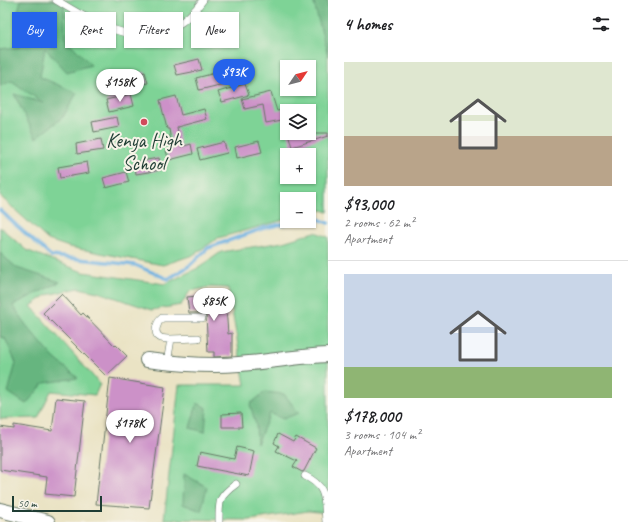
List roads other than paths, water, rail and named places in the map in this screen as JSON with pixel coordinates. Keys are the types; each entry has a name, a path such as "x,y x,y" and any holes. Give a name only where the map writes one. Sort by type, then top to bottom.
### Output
{"street":[{"path":"147,360 184,365 239,364 305,356 328,355"},
{"path":"0,510 48,522"}],"lane":[{"path":"56,0 107,28 135,36 156,35 173,28 185,19 203,0"},
{"path":"198,338 162,339 156,332 157,323 162,318 202,318"},
{"path":"167,363 171,339"},
{"path":"305,476 315,481 321,488 324,495 326,522"},
{"path":"219,522 219,503 222,496 236,484"}],"waterway":[{"path":"0,210 51,256 135,265 168,279 189,266 208,248 264,228 280,224"},
{"path":"316,218 328,223"}],"place":[{"name":"Kenya High School","path":"144,122"}]}
